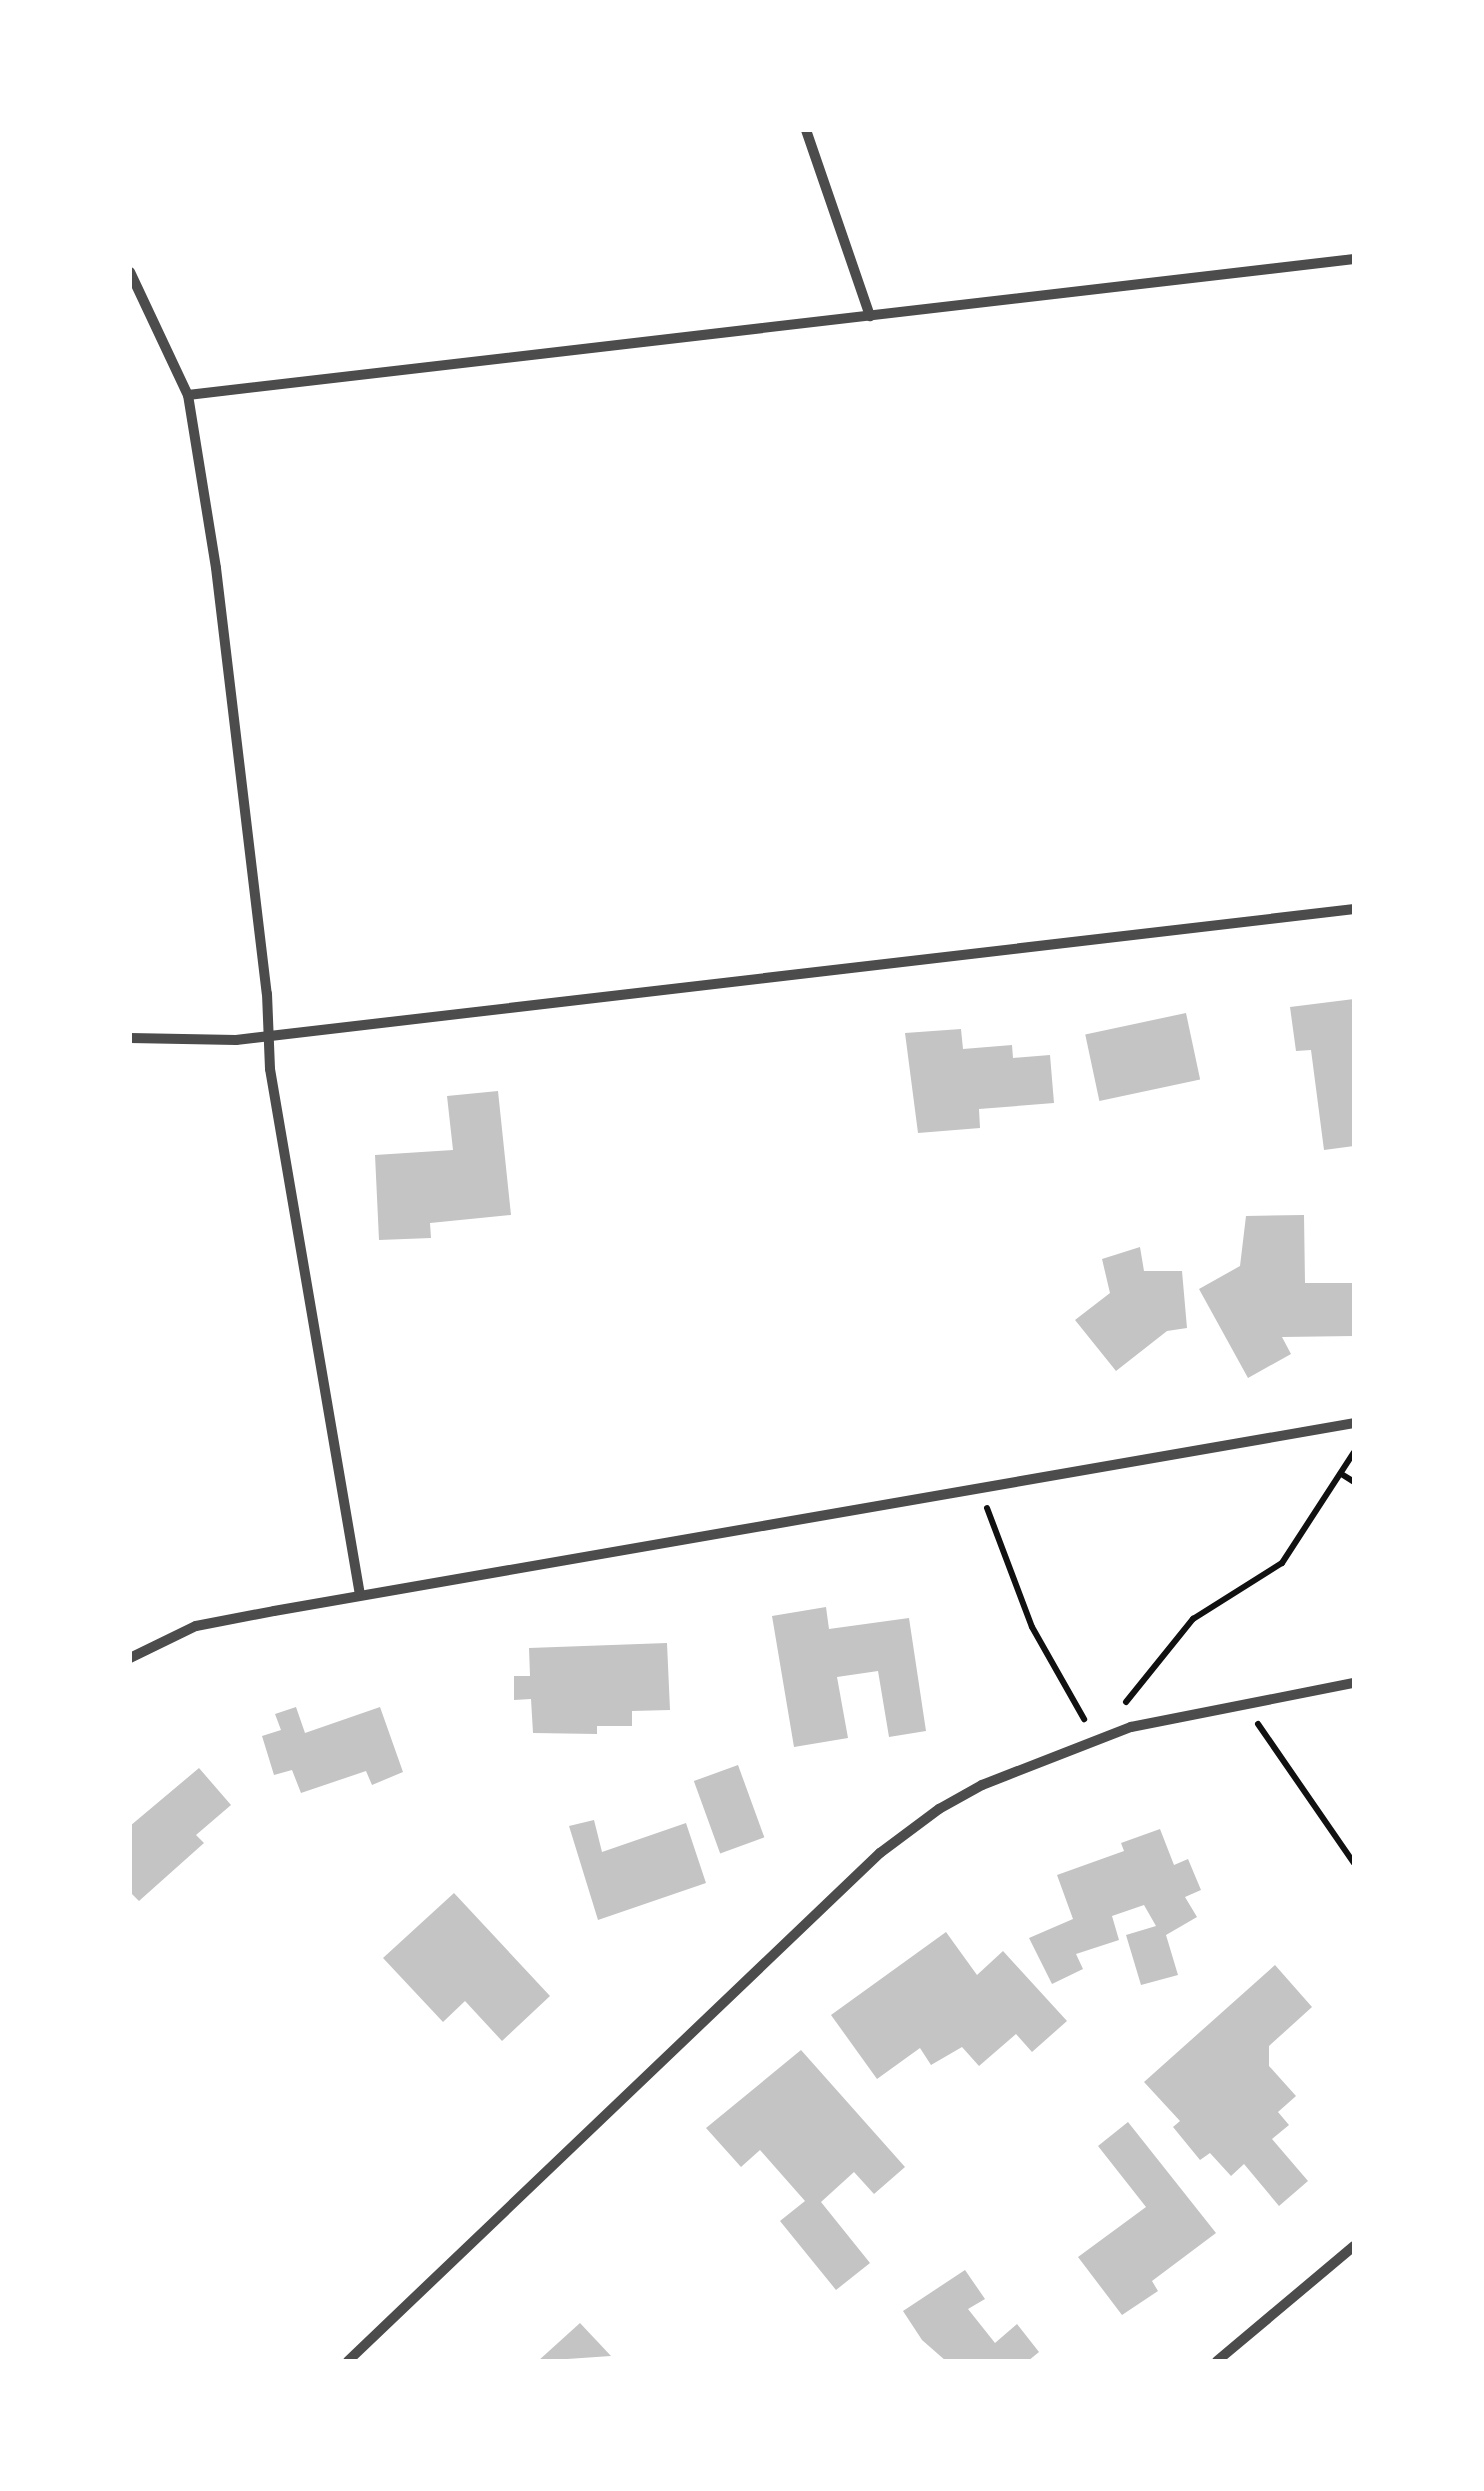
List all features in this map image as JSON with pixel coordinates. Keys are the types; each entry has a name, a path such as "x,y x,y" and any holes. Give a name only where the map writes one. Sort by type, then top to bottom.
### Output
{"street":[{"path":"806,130 870,316"},
{"path":"188,395 1354,259"},
{"path":"130,272 188,395 216,568 269,1034 360,1595"},
{"path":"130,1038 269,1034 1354,909"},
{"path":"130,1658 196,1626 1354,1423"},
{"path":"348,2361 880,1854 982,1786 1095,1740 1244,1703 1354,1683"},
{"path":"1217,2361 1354,2246"}],"path":[{"path":"979,1488 1032,1627 1095,1740 1194,1619 1282,1563 1354,1452"},
{"path":"1342,1475 1354,1482"},
{"path":"1244,1703 1354,1864"}],"building":[{"path":"1354,999 1354,1146 1324,1150 1311,1050 1296,1051 1290,1007"},
{"path":"1186,1013 1200,1080 1099,1101 1085,1034"},
{"path":"961,1029 963,1049 1012,1045 1013,1058 1050,1055 1054,1103 979,1109 980,1128 918,1133 905,1033"},
{"path":"498,1091 511,1215 430,1223 431,1238 379,1240 375,1155 453,1150 447,1096"},
{"path":"1304,1215 1305,1283 1354,1283 1354,1336 1282,1337 1291,1354 1248,1378 1199,1289 1240,1266 1246,1216"},
{"path":"1140,1247 1144,1271 1182,1271 1187,1328 1167,1331 1116,1371 1075,1320 1110,1293 1102,1259"},
{"path":"826,1607 829,1629 909,1618 926,1731 889,1737 878,1671 837,1677 848,1738 794,1747 772,1616"},
{"path":"667,1643 670,1710 632,1711 632,1726 597,1726 597,1734 533,1733 531,1699 514,1700 514,1676 530,1676 529,1648"},
{"path":"296,1707 305,1733 380,1707 403,1772 372,1785 366,1771 301,1793 292,1770 274,1775 262,1736 281,1730 275,1714"},
{"path":"738,1765 764,1837 720,1853 694,1781"},
{"path":"199,1768 231,1805 196,1835 204,1843 139,1901 130,1892 130,1826"},
{"path":"594,1820 602,1852 686,1823 706,1883 598,1920 569,1826"},
{"path":"1160,1829 1174,1865 1188,1859 1201,1890 1185,1897 1197,1917 1166,1935 1178,1975 1141,1985 1126,1935 1156,1926 1144,1905 1112,1916 1119,1940 1076,1954 1083,1969 1052,1984 1029,1938 1073,1919 1057,1875 1124,1851 1121,1843"},
{"path":"454,1893 550,1996 502,2041 465,2001 443,2022 383,1958"},
{"path":"946,1932 977,1975 1003,1951 1067,2021 1032,2052 1016,2034 979,2066 962,2047 931,2065 920,2048 877,2079 831,2015"},
{"path":"1275,1965 1312,2007 1269,2046 1269,2066 1296,2096 1278,2112 1289,2125 1272,2139 1308,2181 1279,2206 1244,2164 1231,2176 1210,2153 1200,2160 1173,2127 1180,2121 1144,2082"},
{"path":"801,2050 905,2167 874,2194 854,2172 821,2202 870,2263 836,2290 780,2221 805,2201 760,2150 741,2167 706,2128"},
{"path":"1128,2122 1216,2233 1152,2281 1158,2291 1122,2315 1078,2257 1146,2207 1098,2146"},
{"path":"965,2270 985,2299 968,2309 995,2343 1017,2324 1039,2352 1028,2361 946,2361 922,2340 903,2311"},
{"path":"580,2323 611,2356 538,2361"}]}
